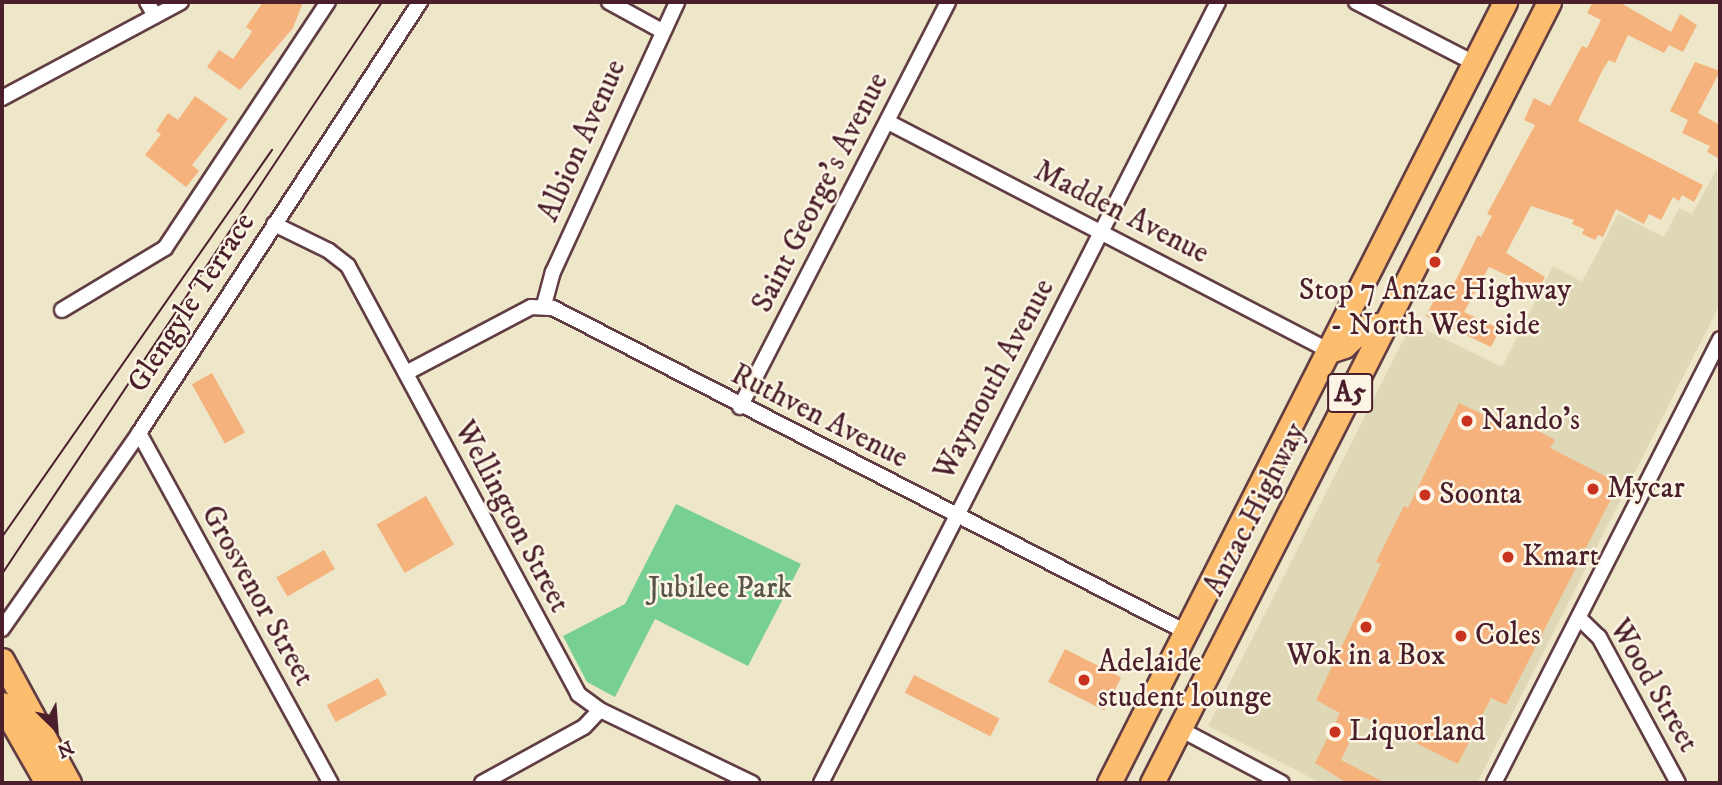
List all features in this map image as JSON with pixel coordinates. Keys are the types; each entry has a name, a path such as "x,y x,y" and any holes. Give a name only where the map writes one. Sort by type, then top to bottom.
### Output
{"highway":[{"name":"Anzac Highway","path":"1109,783 1505,2"},
{"name":"Anzac Highway","path":"1152,783 1549,2"},
{"path":"1421,171 1436,179 1464,165"},
{"path":"1329,351 1344,346 1365,327 1385,324"},
{"path":"2,660 69,783"},
{"path":"2,704 47,783"}],"street":[{"path":"147,2 155,16"},
{"path":"2,98 181,2"},
{"path":"62,310 147,263 165,248 328,2"},
{"name":"Glengyle Terrace","path":"2,629 139,433 420,2"},
{"path":"609,2 662,31"},
{"name":"Albion Avenue","path":"544,305 553,272 677,2"},
{"name":"Saint George's Avenue","path":"740,407 948,2"},
{"name":"Waymouth Avenue","path":"821,783 954,515 1102,233 1218,2"},
{"path":"1356,2 1474,63"},
{"name":"Madden Avenue","path":"888,122 1329,351"},
{"name":"Wellington Street","path":"274,224 329,251 348,266 563,673 578,694 600,710 752,783"},
{"path":"406,373 531,307 544,305"},
{"name":"Ruthven Avenue","path":"544,305 1184,631"},
{"path":"1494,783 1718,347"},
{"name":"Grosvenor Street","path":"139,433 331,783"},
{"name":"Wood Street","path":"1579,618 1599,637 1678,783"},
{"path":"482,783 584,727 600,710"},
{"path":"1180,729 1282,783"}],"shaded area":[{"path":"1717,169 1720,304 1477,783 1321,783 1208,726 1412,323 1502,367 1553,266 1582,282 1618,214 1664,237 1679,208 1692,214"}],"green space":[{"name":"Jubilee Park","path":"676,504 801,564 748,666 655,619 615,697 587,682 563,636 625,604"}],"building":[{"path":"263,2 303,2 293,28 240,90 207,67 219,50 233,59 250,35 252,31 246,27"},
{"path":"1593,2 1619,2 1671,32 1680,14 1697,25 1683,52 1669,45 1664,53 1628,35 1615,63 1609,60 1603,69 1578,121 1703,185 1694,202 1682,195 1679,201 1673,197 1661,220 1649,214 1644,224 1616,209 1603,237 1598,235 1595,240 1582,234 1584,229 1572,224 1574,220 1531,206 1506,253 1545,277 1538,290 1489,267 1464,312 1500,329 1491,347 1426,316 1435,298 1445,302 1478,235 1481,237 1492,216 1487,214 1535,125 1524,120 1534,98 1550,106 1582,46 1587,48 1601,20 1587,13"},
{"path":"1695,62 1720,71 1698,113 1720,125 1720,159 1707,152 1710,146 1682,133 1688,120 1670,111"},
{"path":"195,96 228,119 192,165 199,171 186,187 145,155 161,134 156,131 168,113 178,120"},
{"path":"212,373 245,432 225,444 192,384"},
{"path":"1459,403 1488,417 1502,412 1555,440 1550,448 1613,480 1608,490 1614,493 1506,705 1491,698 1458,764 1362,716 1341,760 1386,783 1347,783 1315,763 1340,713 1316,700 1381,564 1376,562 1404,506 1408,508"},
{"path":"426,496 454,544 405,573 377,524"},
{"path":"324,550 335,569 287,597 276,578"},
{"name":"Adelaide student lounge","path":"1065,649 1121,678 1104,711 1048,682"},
{"path":"914,675 1000,719 990,736 905,693"},
{"path":"378,678 387,695 336,722 327,705"}],"tram line":[{"path":"2,574 382,2"},
{"path":"2,537 272,150"}],"place":[{"name":"Stop 7 Anzac Highway - North West side","path":"1435,262"},
{"name":"Nando's","path":"1467,421"},
{"name":"Mycar","path":"1593,489"},
{"name":"Soonta","path":"1425,495"},
{"name":"Kmart","path":"1508,557"},
{"name":"Wok in a Box","path":"1366,627"},
{"name":"Coles","path":"1461,636"},
{"name":"Adelaide student lounge","path":"1084,680"},
{"name":"Liquorland","path":"1335,732"}]}
